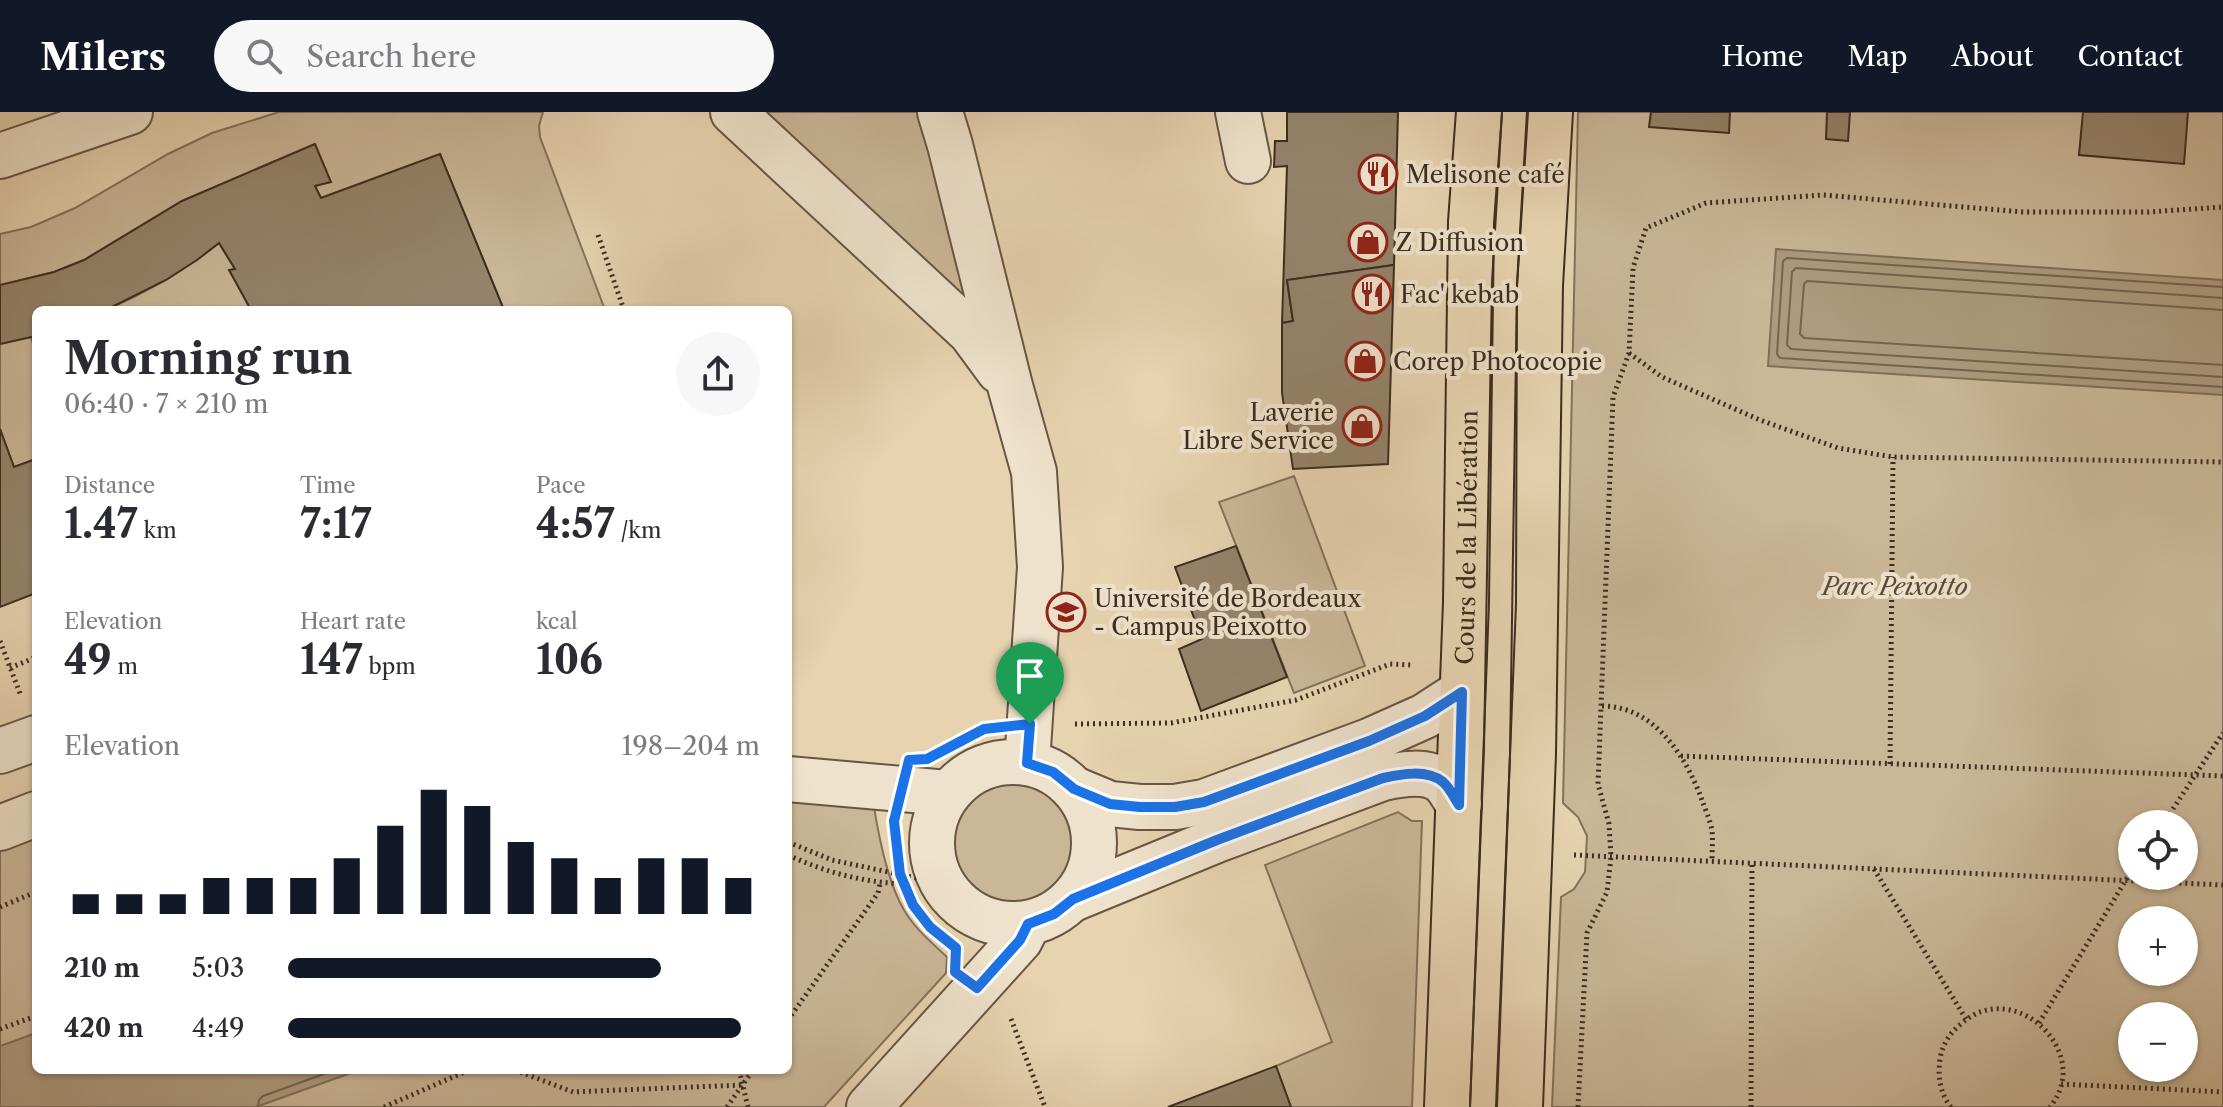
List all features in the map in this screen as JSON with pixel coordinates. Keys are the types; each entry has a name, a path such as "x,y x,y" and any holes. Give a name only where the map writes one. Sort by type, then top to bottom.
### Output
{"main road":[{"name":"Cours de la Libération","path":"1447,1107 1466,602 1471,222 1479,112"},
{"path":"1520,1107 1537,594 1540,285 1550,112"}],"street":[{"path":"0,156 130,112"},
{"path":"733,112 971,333 1010,386"},
{"path":"940,112 1034,472 1040,567 1029,743 1053,772 1074,789 1110,804 1175,807 1204,802 1369,741 1425,716 1462,692"},
{"path":"1238,112 1248,161"},
{"path":"0,751 32,739"},
{"path":"1029,743 1005,762 983,767 964,778 948,793 935,817 931,845 933,864 914,880 951,898 973,915 1000,924 1028,924 1054,914 1073,899 1217,840 1383,778 1403,773 1435,778 1443,783 1459,805"},
{"path":"792,779 948,793"},
{"path":"1073,899 1086,879 1094,856 1094,832 1087,809 1074,789"},
{"path":"0,828 32,816"},
{"path":"869,1107 1020,940 1028,924"}],"path":[{"path":"1578,1107 1587,933 1607,892 1611,857 1609,824 1598,784 1613,397 1629,353 1633,268 1646,228 1706,203 1823,195 2023,212 2148,212 2223,207"},
{"path":"598,235 623,306"},
{"path":"1629,353 1662,377 1760,420 1838,448 1893,457 2223,462"},
{"path":"1890,764 1893,457"},
{"path":"0,641 21,697"},
{"path":"10,668 32,659"},
{"path":"950,747 984,729 1029,743 1171,723 1296,700 1390,664 1425,666"},
{"path":"1602,706 1633,712 1652,724 1668,738 1681,756 1697,786 1712,828 1712,861"},
{"path":"2172,810 2223,733"},
{"path":"1681,756 2223,776"},
{"path":"903,788 894,821 914,880 913,905 930,927 956,948 955,972 1008,1012 1045,1107"},
{"path":"792,844 832,860 914,880"},
{"path":"1530,854 2118,880"},
{"path":"792,857 854,879 880,883 914,880"},
{"path":"1751,1107 1752,863"},
{"path":"1873,869 1966,1019"},
{"path":"792,1014 878,893 880,883"},
{"path":"2198,884 2223,885"},
{"path":"2039,1023 2119,890"},
{"path":"0,907 32,894"},
{"path":"1951,1107 1940,1084 1939,1066 1947,1039 1966,1019 1983,1011 2003,1008 2022,1013 2039,1023 2051,1035 2059,1050 2061,1084 2050,1107"},
{"path":"0,1029 32,1017"},
{"path":"384,1107 460,1074"},
{"path":"526,1074 573,1092 742,1085"},
{"path":"740,1074 748,1107"},
{"path":"727,1107 750,1074"},
{"path":"2061,1084 2223,1092"}],"green space":[{"path":"279,112 543,112 540,137 603,306 502,306 440,154 321,198 315,186 330,181 314,144 182,201 84,260 54,272 0,285 0,234 31,227 75,208 168,154 212,133"},
{"path":"761,112 926,112 967,295 962,299"},
{"name":"Parc Peixotto","path":"1578,112 2223,112 2223,1107 1552,1107 1561,897 1574,889 1585,872 1587,836 1578,817 1563,803"},
{"path":"219,243 235,269 230,270 249,306 115,306 165,280"},
{"path":"31,337 32,340 32,460 14,467 0,429 0,344"},
{"path":"1294,476 1365,666 1294,693 1219,502"},
{"path":"1013,779 1038,784 1060,798 1074,820 1079,845 1074,870 1060,892 1038,906 1013,911 988,906 966,892 952,870 947,845 952,820 966,798 988,784"},
{"path":"792,798 874,807 885,860 898,899 913,923 947,957 946,973 824,1107 0,1107 0,848 32,834 32,1074 792,1074"},
{"path":"1398,812 1412,821 1422,821 1412,1107 1291,1107 1276,1066 1332,1042 1265,865"}],"water":[{"path":"1776,249 2223,280 2223,395 1768,366"},
{"path":"32,1034 32,1074 348,1074 256,1107 0,1107 0,1046"}],"building":[{"path":"1287,112 1398,112 1394,265 1287,280 1293,321 1282,323 1287,166 1274,167 1275,141 1287,141"},
{"path":"1651,112 1730,112 1729,133 1649,127"},
{"path":"1827,112 1850,112 1848,141 1826,139"},
{"path":"2083,112 2188,112 2184,164 2079,155"},
{"path":"315,144 331,182 315,186 321,198 440,154 502,306 249,306 229,270 235,269 219,243 166,280 114,306 32,306 32,337 0,344 0,285 54,272 84,260 182,201"},
{"path":"1394,265 1388,464 1293,469 1282,393 1282,323 1293,321 1287,280"},
{"path":"0,429 14,467 32,460 32,595 0,607"},
{"path":"1236,546 1287,677 1201,711 1179,649 1202,639 1175,567"},
{"path":"1276,1066 1291,1107 1168,1107"}],"tram line":[{"path":"1470,1107 1484,749 1492,282 1502,112"},
{"path":"1496,1107 1516,604 1517,286 1528,112"}],"place":[{"name":"Melisone café","path":"1378,174"},
{"name":"Z Diffusion","path":"1368,242"},
{"name":"Fac' kebab","path":"1372,294"},
{"name":"Corep Photocopie","path":"1365,361"},
{"name":"Laverie Libre Service","path":"1362,426"},
{"name":"Université de Bordeaux - Campus Peixotto","path":"1066,612"}],"route":[{"path":"1462,692 1459,805 1443,783 1435,778 1403,773 1217,840 1073,899 1054,914 1028,924 1020,940 977,988 955,972 956,948 930,927 913,905 900,874 894,821 909,760 927,759 984,729 1030,724 1027,763 1053,772 1074,789 1110,804 1175,807 1204,802 1369,741 1425,716 1462,692"}]}
